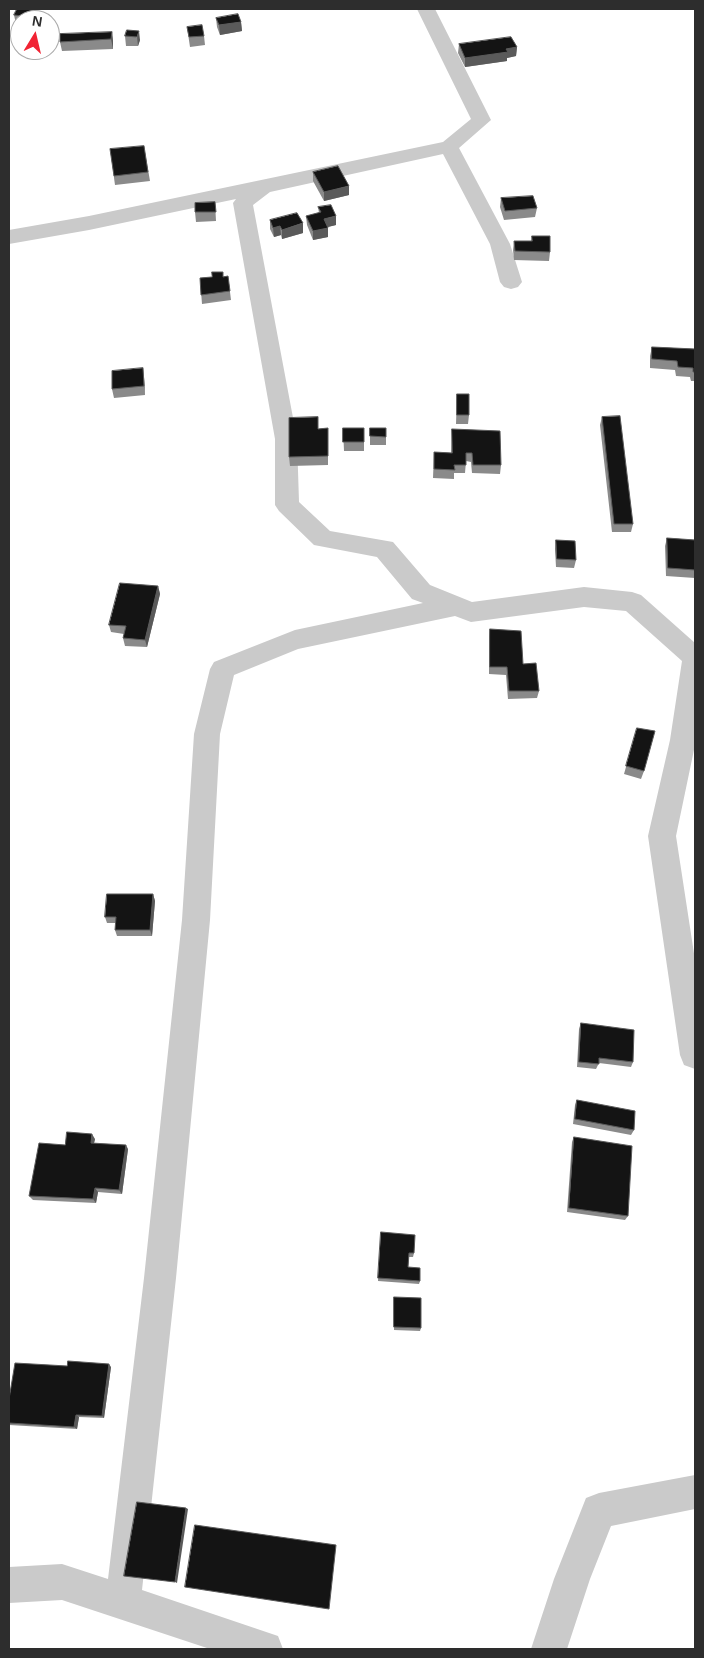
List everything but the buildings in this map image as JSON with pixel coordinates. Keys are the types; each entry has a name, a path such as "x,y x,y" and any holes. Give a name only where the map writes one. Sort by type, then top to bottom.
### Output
{"street":[{"path":"9,237 89,223 449,147 481,120 426,9"},
{"path":"449,147 500,244 511,282"},
{"path":"263,187 243,203 286,439 287,505 323,539 384,549 421,592 471,612 584,596 632,602 695,658 683,740 662,836 695,1055"},
{"path":"123,1602 160,1278 196,920 207,734 223,669 295,640 457,606"},
{"path":"549,1649 572,1579 598,1510 695,1492"},
{"path":"9,1585 62,1582 266,1649"}]}
